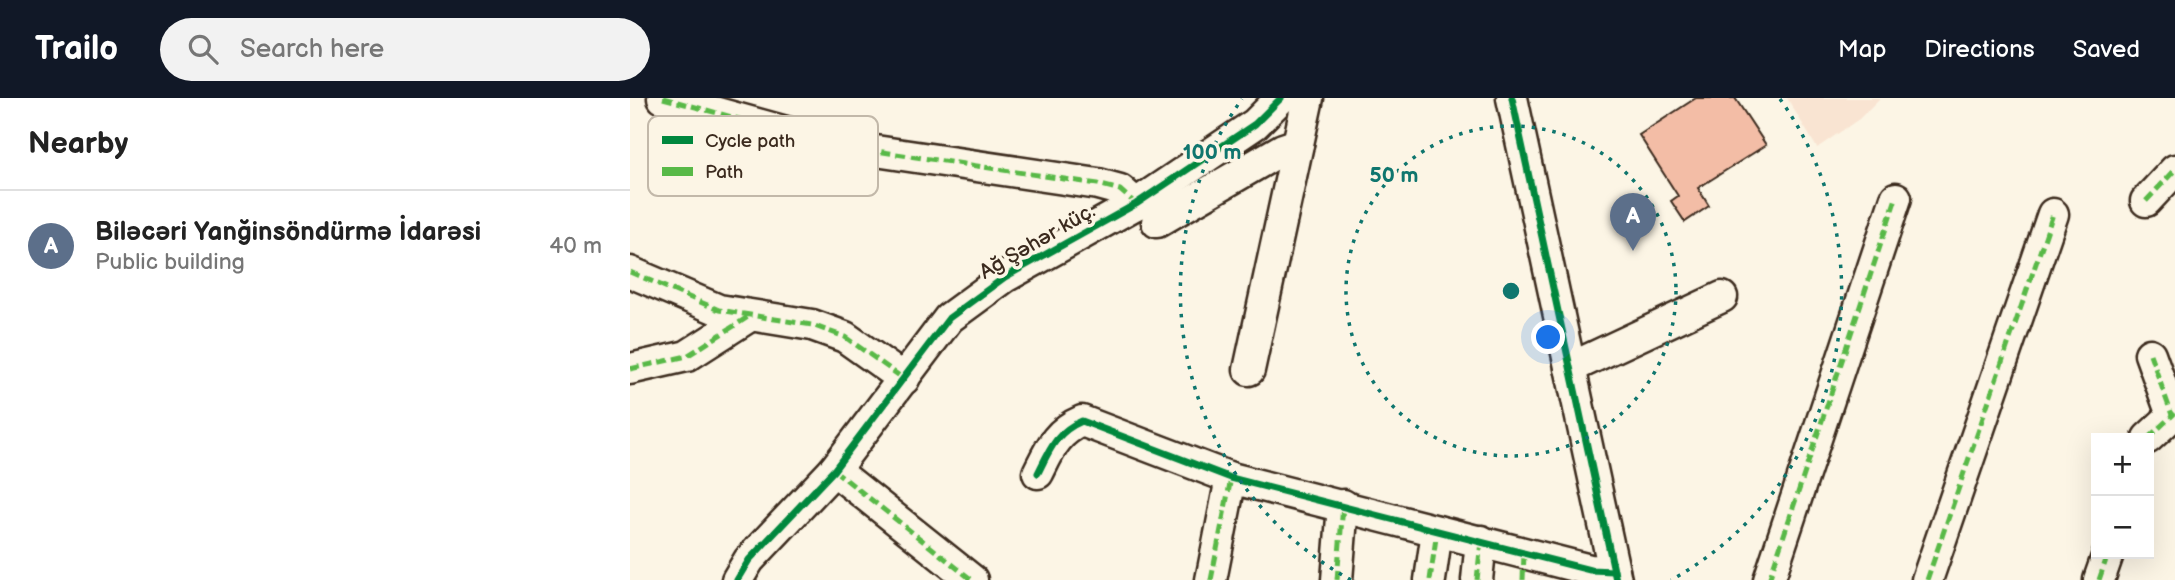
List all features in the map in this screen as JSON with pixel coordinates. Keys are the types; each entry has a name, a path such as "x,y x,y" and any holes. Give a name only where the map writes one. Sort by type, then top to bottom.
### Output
{"street":[{"path":"663,98 728,116"},
{"name":"Ağ Şəhər küç.","path":"737,580 750,560 834,470 949,318 1005,276 1147,213 1255,124 1281,98"},
{"path":"1249,370 1308,98"},
{"path":"1038,473 1054,441 1064,429 1082,421 1231,478 1481,541 1524,566 1590,570 1615,576 1512,98"},
{"path":"878,151 1098,184 1120,190 1147,213 1298,144"},
{"path":"2146,201 2175,170"},
{"path":"1769,580 1896,198"},
{"path":"1927,580 2053,214"},
{"path":"630,272 719,310 748,317 812,325 845,337 904,379"},
{"path":"1570,368 1722,297"},
{"path":"630,369 687,356 748,317"},
{"path":"2150,354 2174,414 2153,433"},
{"path":"834,470 972,580"},
{"path":"1211,580 1231,478"},
{"path":"1337,580 1343,505"},
{"path":"1430,580 1437,531"},
{"path":"1477,580 1481,541"},
{"path":"2099,580 2106,559"}],"shaded area":[{"path":"1787,98 1880,98 1859,119 1817,148"}],"building":[{"path":"1696,98 1735,98 1766,145 1698,188 1709,206 1685,222 1671,201 1678,196 1639,135"}],"marked path":[{"path":"663,98 728,116"},
{"path":"878,151 1098,184 1120,190 1136,204"},
{"path":"2146,201 2175,170"},
{"path":"1769,580 1896,198"},
{"path":"1927,580 2053,214"},
{"path":"630,272 719,310 812,325 845,337 904,379"},
{"path":"630,369 687,356 748,317"},
{"path":"2150,354 2172,415"},
{"path":"2153,433 2175,413"},
{"path":"834,470 972,580"},
{"path":"1211,580 1231,478"},
{"path":"1337,580 1343,505"},
{"path":"1430,580 1437,531"},
{"path":"1477,580 1481,541"},
{"path":"1523,580 1524,553"},
{"path":"2099,580 2106,559"}],"cycle path":[{"path":"737,580 749,560 834,470 949,318 1005,277 1136,204 1255,124 1281,98"},
{"path":"1512,98 1616,580"},
{"path":"1038,473 1060,436 1082,421 1231,478 1590,570 1614,571"}],"place":[{"name":"Biləcəri Yanğinsöndürmə İdarəsi","path":"1633,251"}]}
